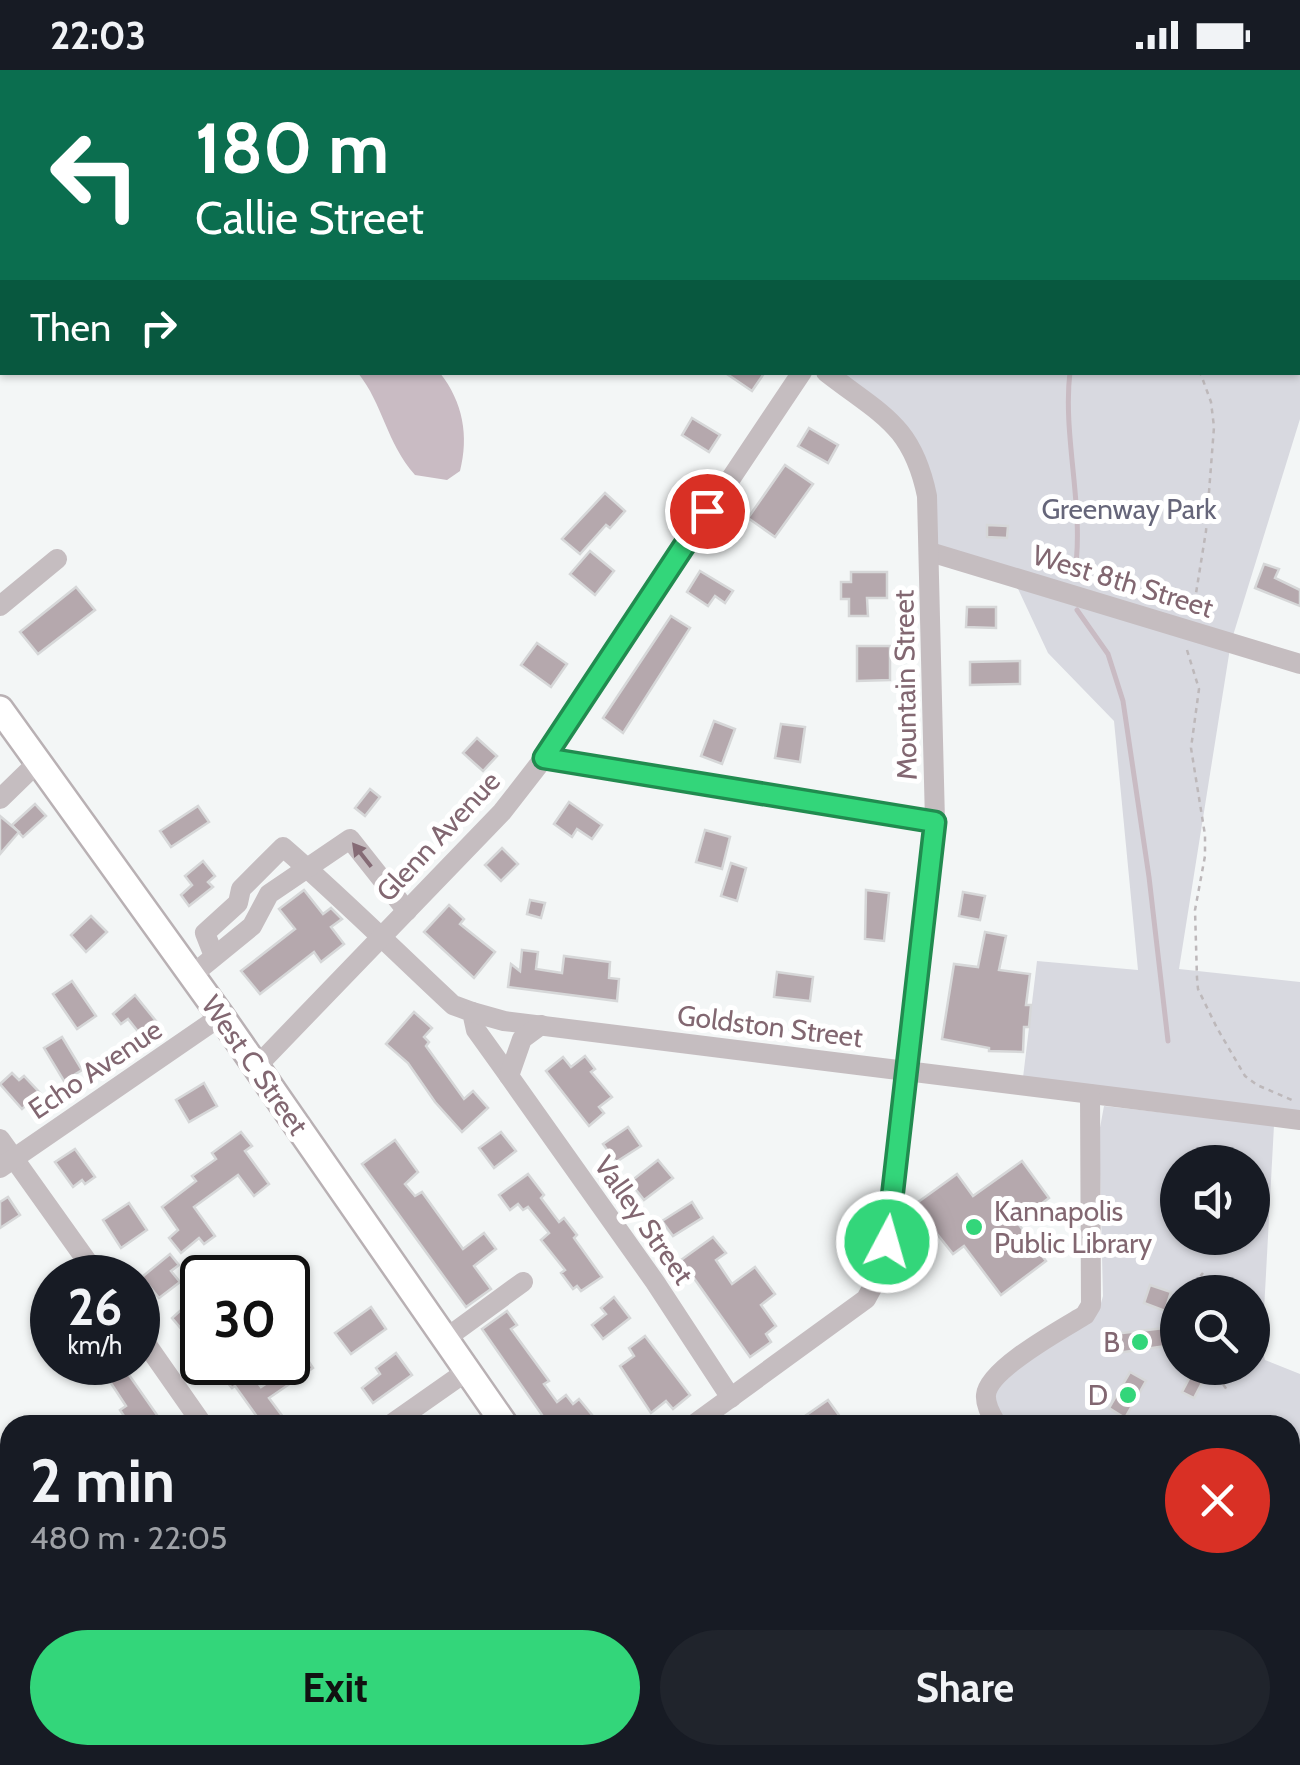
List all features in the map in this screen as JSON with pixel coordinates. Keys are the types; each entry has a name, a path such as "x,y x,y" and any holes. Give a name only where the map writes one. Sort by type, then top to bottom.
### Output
{"main road":[{"name":"West C Street","path":"0,709 221,1016 498,1415"}],"street":[{"name":"Glenn Avenue","path":"256,1067 502,812 544,758 800,375"},
{"name":"Mountain Street","path":"708,1415 866,1299 879,1276 887,1242 909,1072 935,822 927,496 920,464 903,432 830,375"},
{"name":"West 8th Street","path":"930,552 1300,664"},
{"path":"0,606 57,560"},
{"path":"544,758 935,822"},
{"path":"0,799 38,762"},
{"path":"192,975 252,926 269,894 350,839 406,911"},
{"path":"214,956 204,933 238,903 241,889 283,847 306,867"},
{"name":"Valley Street","path":"306,867 453,1005 472,1012 476,1030 655,1282 731,1398"},
{"path":"241,889 258,915"},
{"name":"Goldston Street","path":"472,1012 541,1025 1300,1120"},
{"name":"Echo Avenue","path":"7,1163 221,1016"},
{"path":"509,1076 522,1039 541,1025"},
{"path":"991,1415 985,1392 995,1376 1085,1315 1091,1304 1090,1094"},
{"path":"0,1139 7,1163 80,1255"},
{"path":"445,1339 523,1282"},
{"path":"160,1363 196,1415"},
{"path":"404,1415 467,1371"}],"path":[{"path":"1201,375 1211,402 1214,428 1206,531 1187,656 1200,696 1191,748 1205,835 1193,936 1198,989 1246,1076 1257,1086 1299,1104"},
{"path":"1224,1385 1228,1390"}],"green space":[{"name":"Greenway Park","path":"829,375 1300,375 1300,419 1231,642 1179,969 1300,982 1300,1119 1022,1086 1037,961 1138,970 1114,721 1048,653 1012,576 930,552 903,432"},
{"path":"1104,1106 1274,1125 1270,1199 1270,1145 1160,1145 1160,1255 1267,1255 1266,1275 1160,1275 1160,1385 1270,1385 1270,1362 1300,1374 1300,1415 999,1415 994,1405 995,1390 1013,1371 1099,1310 1103,1296 1099,1133"}],"shaded area":[{"path":"359,375 441,375 462,420 460,471 447,480 415,475 397,450"}],"building":[{"path":"728,375 763,375 752,391"},
{"path":"692,418 720,435 709,452 682,435"},
{"path":"809,428 838,445 828,463 798,446"},
{"path":"785,465 813,484 775,537 748,518"},
{"path":"605,493 625,511 610,528 606,525 580,554 562,539"},
{"path":"987,525 1008,526 1007,538 987,537"},
{"path":"590,551 614,571 595,595 570,574"},
{"path":"1264,564 1279,569 1275,578 1300,590 1300,606 1255,588"},
{"path":"700,571 733,591 725,603 715,596 708,606 687,592"},
{"path":"851,572 887,572 887,598 867,598 868,616 849,616 849,599 841,599 841,582 851,582"},
{"path":"76,587 95,610 38,654 20,632"},
{"path":"967,607 996,607 996,628 966,627"},
{"path":"671,616 690,628 623,733 603,718"},
{"path":"537,643 567,664 551,687 521,665"},
{"path":"857,646 890,646 890,680 857,681"},
{"path":"1020,661 1020,684 970,685 970,662"},
{"path":"714,721 735,729 722,764 701,756"},
{"path":"781,724 805,727 800,762 775,758"},
{"path":"477,738 497,756 483,771 463,753"},
{"path":"370,789 380,797 365,816 355,808"},
{"path":"569,802 602,825 592,839 577,829 572,837 554,824"},
{"path":"35,804 46,816 23,837 12,825"},
{"path":"198,806 209,822 171,847 160,831"},
{"path":"0,816 19,832 0,854"},
{"path":"705,830 730,837 722,869 696,862"},
{"path":"502,848 518,864 501,881 485,865"},
{"path":"203,861 215,876 208,882 213,887 189,906 181,895 192,885 185,876"},
{"path":"731,863 746,868 737,901 721,896"},
{"path":"304,890 323,914 331,908 342,919 331,927 344,944 321,962 314,952 260,994 241,971 295,929 279,909"},
{"path":"866,890 889,893 884,941 865,939"},
{"path":"963,892 985,896 980,920 959,916"},
{"path":"530,900 545,903 541,918 527,914"},
{"path":"449,905 464,919 460,924 495,952 474,978 424,932"},
{"path":"91,916 107,932 86,952 71,935"},
{"path":"985,932 1006,936 999,970 1030,974 1026,1005 1031,1005 1029,1027 1024,1027 1023,1052 989,1051 942,1039 954,964 978,967"},
{"path":"522,950 538,952 536,969 562,973 564,956 610,962 609,978 619,979 617,1001 508,987 511,964 520,971"},
{"path":"777,972 813,977 810,1001 774,997"},
{"path":"72,981 96,1016 77,1029 53,994"},
{"path":"135,995 156,1021 140,1034 128,1019 121,1024 113,1014"},
{"path":"414,1012 432,1028 424,1037 429,1042 426,1046 464,1099 473,1091 488,1108 462,1132 408,1063 386,1044"},
{"path":"62,1037 82,1070 64,1081 44,1048"},
{"path":"585,1056 595,1069 591,1072 612,1097 599,1107 604,1113 589,1126 546,1071 563,1057 571,1067"},
{"path":"12,1073 19,1080 24,1076 40,1093 22,1109 0,1084"},
{"path":"204,1083 217,1106 189,1122 176,1100"},
{"path":"628,1127 641,1146 616,1162 603,1144"},
{"path":"241,1132 252,1146 245,1151 269,1184 254,1196 238,1175 194,1207 215,1236 204,1244 199,1238 181,1253 169,1238 178,1230 162,1207 196,1181 192,1176 216,1159 212,1153"},
{"path":"501,1132 516,1151 494,1168 479,1148"},
{"path":"395,1140 418,1172 405,1184 415,1196 422,1192 463,1249 484,1233 496,1249 474,1266 491,1289 466,1307 362,1164"},
{"path":"75,1149 95,1177 73,1187 55,1162"},
{"path":"658,1160 673,1178 644,1200 630,1182"},
{"name":"Kannapolis Public Library","path":"1022,1161 1049,1198 1017,1222 1046,1261 1001,1295 964,1246 953,1254 914,1205 957,1174 973,1196"},
{"path":"528,1174 559,1222 564,1218 577,1235 574,1238 602,1277 581,1291 577,1286 573,1289 561,1273 565,1270 541,1240 549,1233 528,1207 523,1210 518,1204 510,1210 499,1195"},
{"path":"8,1197 20,1215 0,1228 0,1202"},
{"path":"692,1202 702,1218 673,1236 662,1221"},
{"path":"129,1203 147,1230 121,1248 103,1220"},
{"path":"713,1237 726,1253 716,1260 732,1284 755,1267 775,1294 761,1305 776,1326 766,1334 771,1342 750,1357 681,1260"},
{"path":"170,1254 179,1265 171,1271 180,1282 160,1297 160,1262"},
{"path":"1150,1285 1160,1288 1160,1309 1144,1303"},
{"path":"614,1297 630,1318 603,1339 592,1325 606,1314 601,1308"},
{"path":"371,1307 386,1329 351,1354 335,1333"},
{"path":"180,1311 180,1327 172,1318"},
{"path":"507,1311 517,1325 511,1329 549,1381 544,1384 557,1402 566,1395 573,1404 579,1399 592,1415 542,1415 482,1329"},
{"name":"B","path":"1160,1328 1160,1347 1117,1353 1114,1334"},
{"path":"645,1336 690,1395 673,1409 666,1401 651,1413 620,1366 634,1356 629,1348"},
{"path":"396,1353 412,1375 373,1403 362,1388 380,1374 376,1368"},
{"name":"D","path":"1130,1372 1146,1381 1127,1415 1109,1408"},
{"path":"112,1385 136,1385 157,1415 123,1415 120,1410 126,1406"},
{"path":"229,1385 288,1385 269,1398 282,1415 256,1415 235,1386"},
{"path":"1186,1385 1201,1385 1194,1398 1182,1392"},
{"path":"828,1400 839,1415 806,1415"}],"waterway":[{"path":"1070,375 1077,527 1074,577"},
{"path":"1077,610 1108,654 1123,701 1168,1041"}],"place":[{"name":"Kannapolis Public Library","path":"974,1227"},
{"name":"B","path":"1140,1342"},
{"name":"D","path":"1128,1395"}],"route":[{"path":"707,511 544,758 935,822 887,1242"}]}
